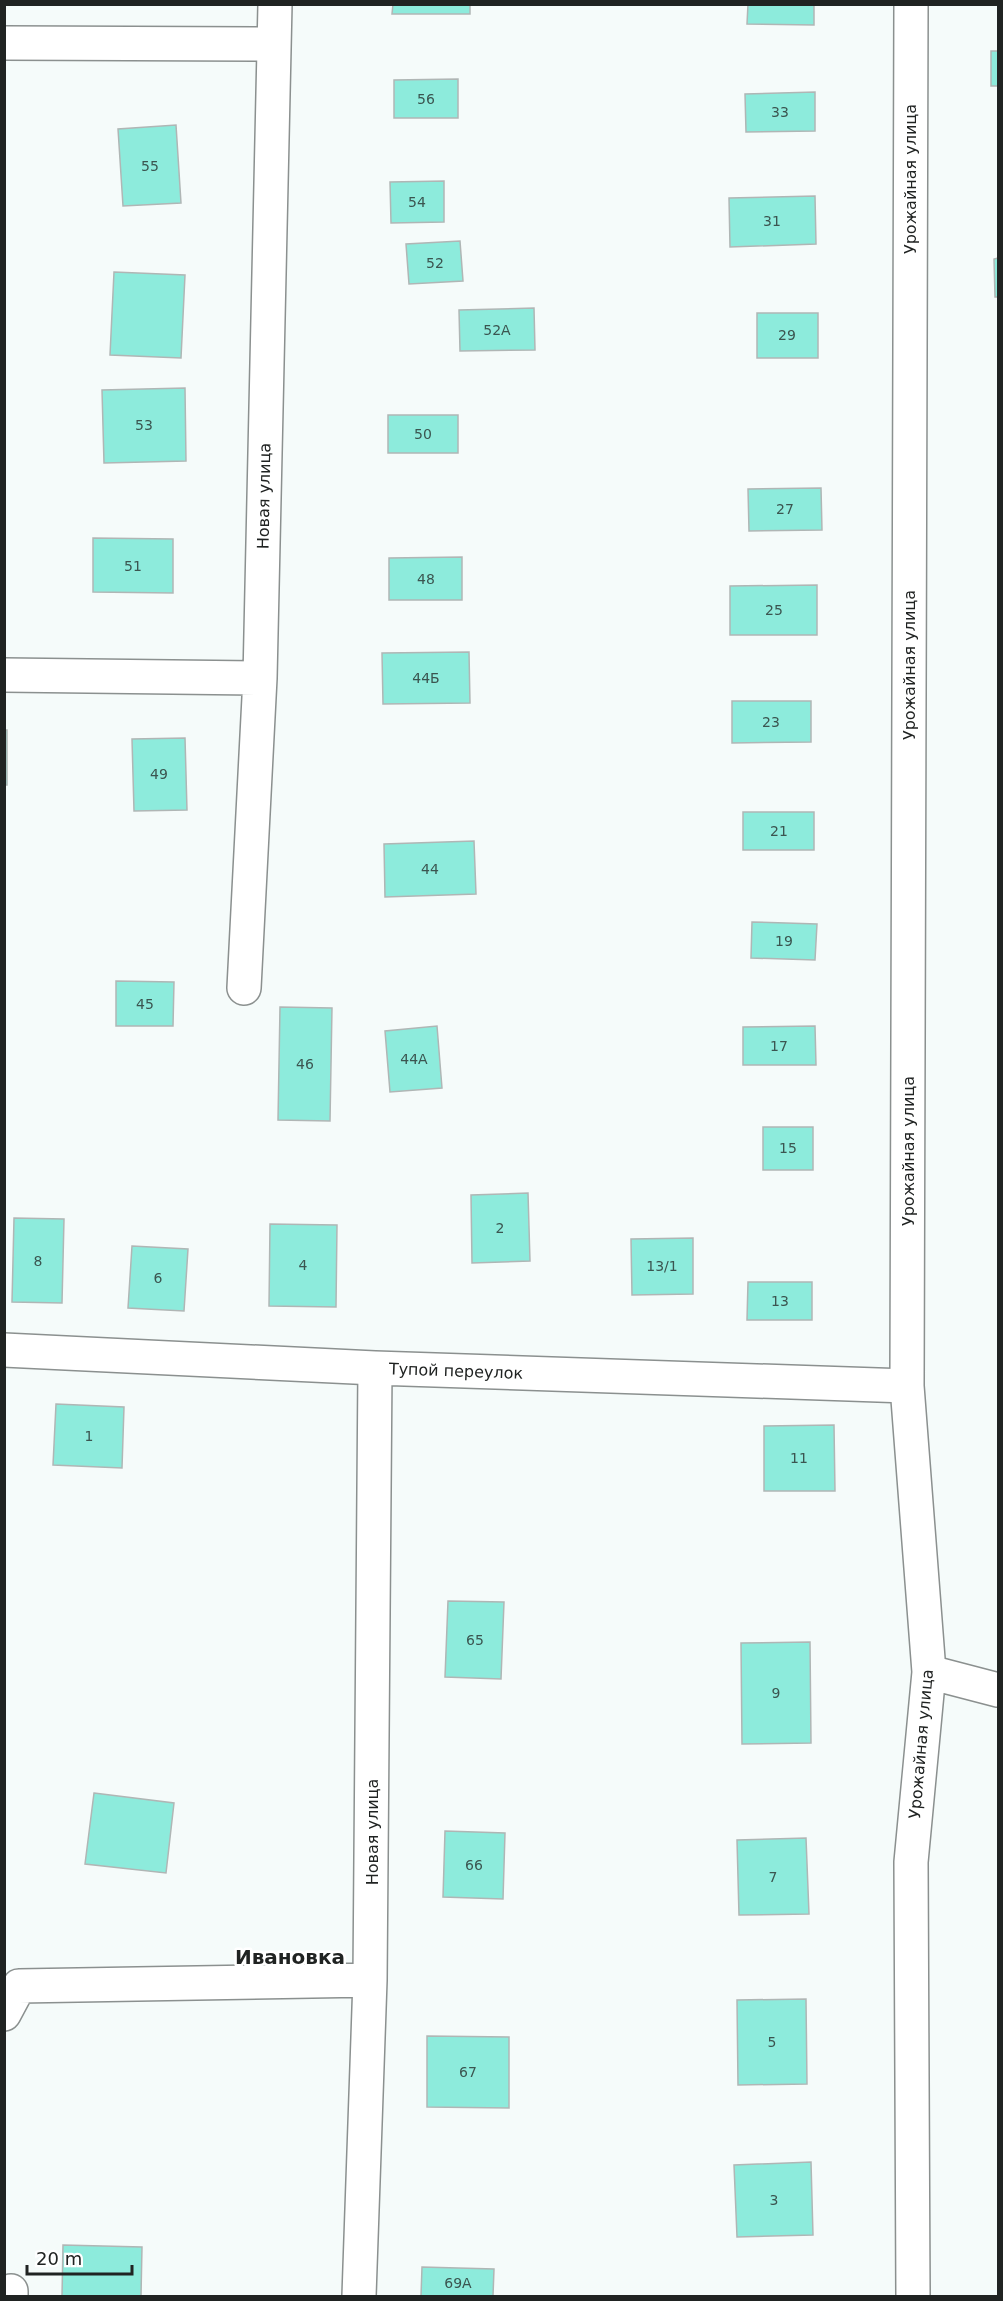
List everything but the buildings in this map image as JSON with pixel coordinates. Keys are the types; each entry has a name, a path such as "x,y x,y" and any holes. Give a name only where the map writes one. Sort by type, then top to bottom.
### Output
{"street":[{"name":"Новая улица","path":"244,987 260,678 275,4"},
{"name":"Урожайная улица","path":"911,4 907,1386 929,1672 911,1862 913,2296"},
{"path":"4,43 274,44"},
{"path":"4,675 260,678"},
{"name":"Тупой переулок","path":"4,1350 375,1368 907,1386"},
{"name":"Новая улица","path":"359,2296 370,1980 375,1368"},
{"path":"929,1672 999,1690"},
{"path":"4,2014 19,1986 370,1980"}],"district":[{"name":"Ивановка","path":"290,1957"}]}
